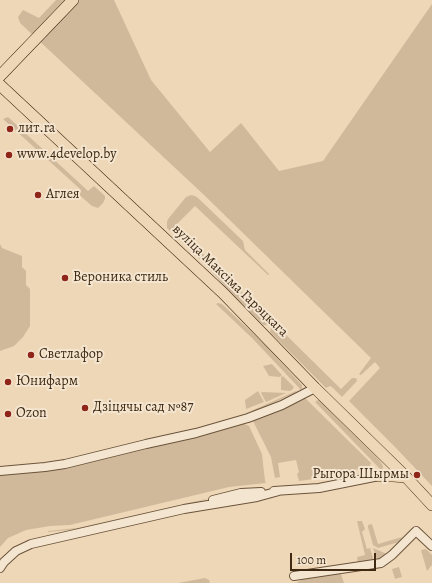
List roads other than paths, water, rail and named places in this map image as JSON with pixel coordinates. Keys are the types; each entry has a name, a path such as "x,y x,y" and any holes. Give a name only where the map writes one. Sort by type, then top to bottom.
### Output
{"main road":[{"path":"0,76 73,0"},
{"name":"вуліца Максіма Гарэцкага","path":"0,85 223,293 432,505"},
{"path":"379,476 386,468 384,457"},
{"path":"379,476 406,477"}],"street":[{"path":"0,471 65,464 196,433 248,418 282,405 315,388"},
{"path":"0,568 16,551 31,544 184,509 229,495 320,488 379,476"},
{"path":"294,576 381,563 392,555 416,531 432,546"}],"place":[{"name":"лит.ra","path":"10,129"},
{"name":"www.4develop.by","path":"9,155"},
{"name":"Аглея","path":"38,195"},
{"name":"Вероника стиль","path":"65,278"},
{"name":"Светлафор","path":"31,355"},
{"name":"Юнифарм","path":"8,382"},
{"name":"Дзіцячы сад №87","path":"85,408"},
{"name":"Ozon","path":"8,414"},
{"name":"Рыгора Шырмы","path":"417,475"}]}
